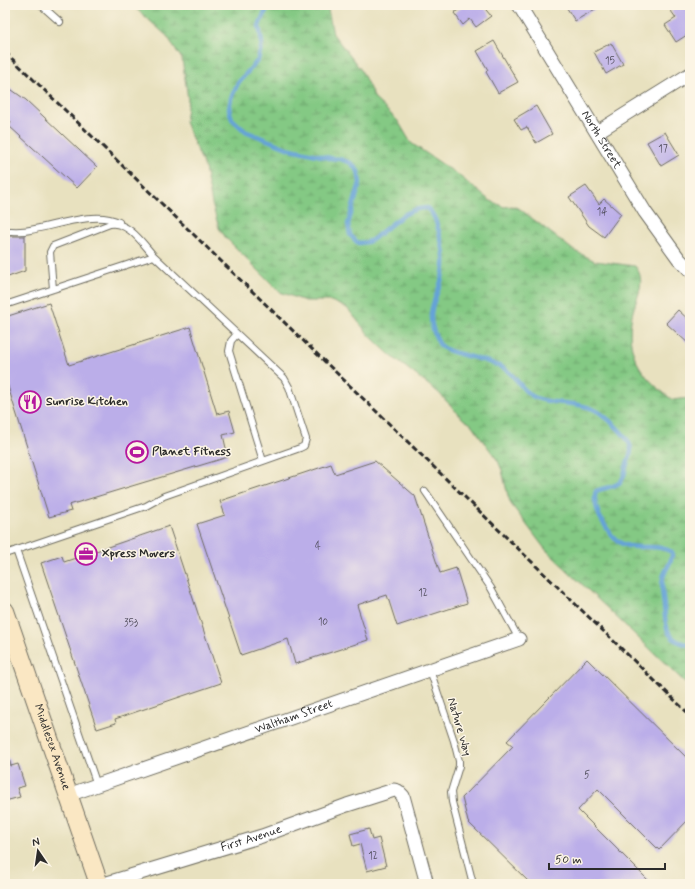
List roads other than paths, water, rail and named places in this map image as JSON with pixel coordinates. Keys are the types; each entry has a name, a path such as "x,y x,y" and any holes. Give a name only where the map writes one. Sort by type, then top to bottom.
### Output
{"main road":[{"name":"Middlesex Avenue","path":"5,611 99,884"}],"street":[{"name":"North Street","path":"520,5 656,228 679,259 690,270"},
{"path":"597,132 690,74"},
{"name":"Waltham Street","path":"68,795 519,639"},
{"name":"First Avenue","path":"104,884 262,836 373,796 394,790 398,791 403,796 427,884"}],"lane":[{"path":"40,5 60,22"},
{"path":"5,231 32,230 66,221 81,219 110,219 124,225 154,256 286,381 306,439 305,444 302,447 164,496 143,507 5,554"},
{"path":"53,289 50,252 53,246 110,224 116,223 124,225"},
{"path":"5,305 154,256"},
{"path":"237,334 231,341 229,351 263,461"},
{"path":"425,491 491,588 519,639"},
{"path":"16,550 97,785"},
{"name":"Nature Way","path":"430,670 458,754 459,766 452,785 452,802 473,884"}],"waterway":[{"path":"268,5 259,26 262,43 258,60 238,83 231,98 229,109 232,119 245,131 287,148 340,159 351,163 358,171 360,183 348,224 350,235 358,243 371,240 406,213 427,208 430,211 434,216 444,252 444,268 433,303 431,317 432,326 439,343 442,347 448,350 500,366 509,372 531,396 550,402 579,405 593,409 610,421 626,438 631,449 624,476 621,482 596,491 595,500 597,509 608,530 615,539 622,544 638,547 655,547 672,552 672,556 662,582 665,620 668,632 671,636 682,643 690,645"}],"railway":[{"path":"5,52 690,715"}],"place":[{"name":"Sunrise Kitchen","path":"30,402"},
{"name":"Planet Fitness","path":"137,452"},
{"name":"Xpress Movers","path":"86,554"}]}
